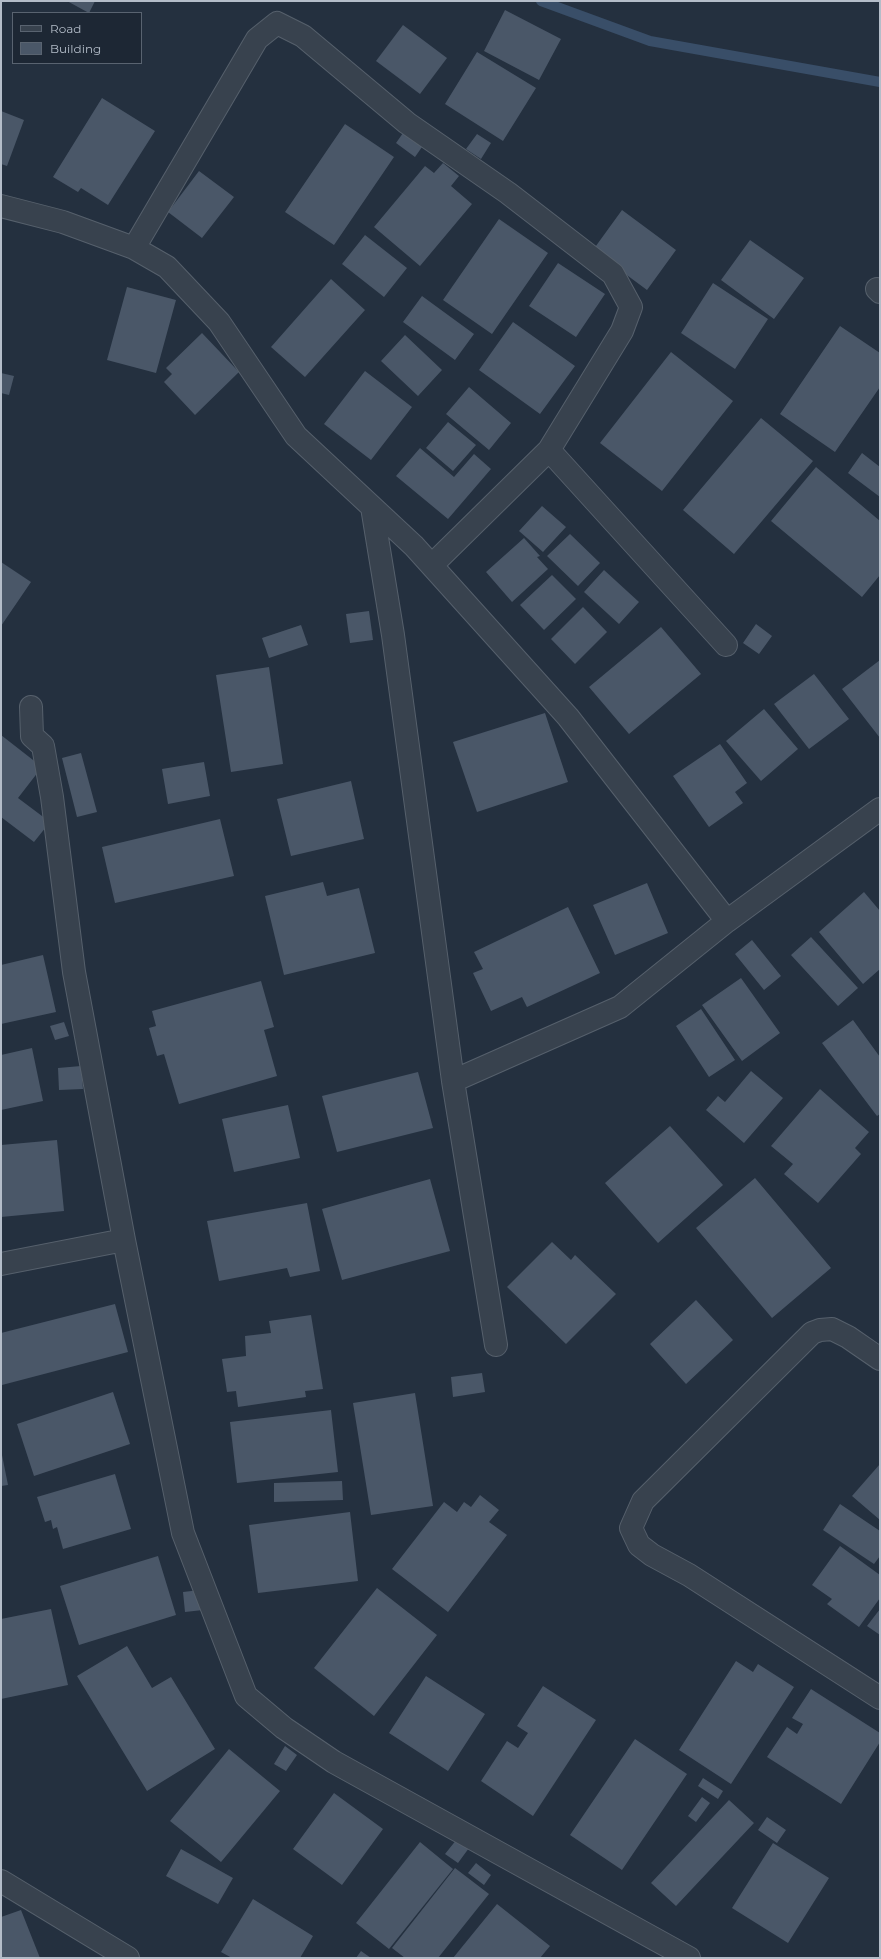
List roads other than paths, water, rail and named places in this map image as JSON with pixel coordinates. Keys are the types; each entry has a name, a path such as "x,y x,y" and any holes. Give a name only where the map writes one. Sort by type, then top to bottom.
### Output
{"street":[{"path":"134,248 257,39 277,23 303,36 407,123 508,193 613,274 631,307 622,331 549,450 432,565"},
{"path":"1,206 63,222 134,248 167,267 219,322 296,436 432,565 568,717 728,921"},
{"path":"549,450 726,645"},
{"path":"372,507 393,635 453,1081 496,1345"},
{"path":"32,707 32,736 43,746 52,797 74,972 124,1240 183,1533 246,1696 284,1728 334,1762 689,1958"},
{"path":"453,1081 620,1007 728,921 876,820"},
{"path":"1,1264 124,1240"},
{"path":"880,1359 848,1337 832,1329 820,1330 812,1334 643,1501 631,1528 639,1545 652,1555 689,1575 880,1698"},
{"path":"1,1881 128,1958"}],"waterway":[{"path":"541,1 650,41 880,82"}]}
